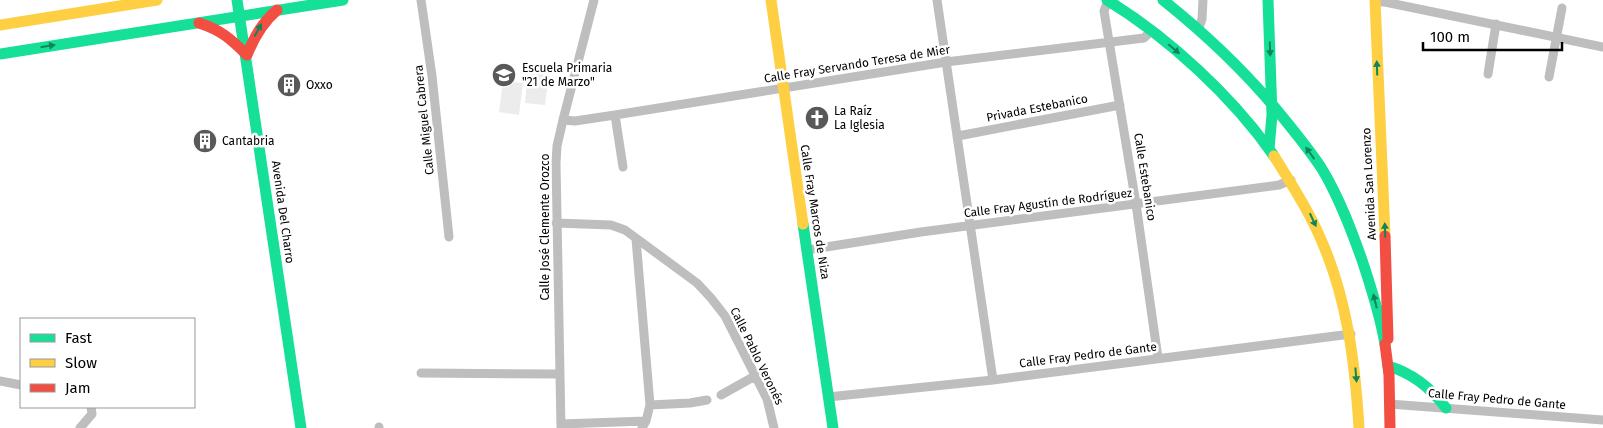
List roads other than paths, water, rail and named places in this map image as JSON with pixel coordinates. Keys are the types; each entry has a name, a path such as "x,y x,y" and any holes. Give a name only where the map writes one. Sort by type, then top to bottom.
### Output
{"main road":[{"path":"0,26 157,0"},
{"name":"Avenida Del Charro","path":"237,0 301,428"},
{"path":"0,54 343,0"},
{"name":"Calle Fray Marcos de Niza","path":"771,0 832,428"},
{"path":"1108,0 1152,30 1221,92 1269,148 1291,180 1321,237 1337,280 1351,334 1358,395 1359,428"},
{"path":"1163,0 1199,28 1238,64 1273,104 1320,167 1348,222 1371,284 1388,366 1390,428"},
{"path":"1268,0 1273,104 1273,128 1269,148"},
{"name":"Avenida San Lorenzo","path":"1375,1 1383,181 1388,366"},
{"path":"199,23 216,28 226,34 246,55 258,28 264,20 277,10"},
{"path":"1388,366 1404,372 1427,387 1437,395 1446,408"}],"street":[{"name":"Calle Miguel Cabrera","path":"421,0 432,76 449,237"},
{"name":"Calle José Clemente Orozco","path":"561,426 556,223 557,146 594,0"},
{"path":"937,0 993,380"},
{"name":"Calle Estebanico","path":"1108,0 1104,11 1136,204 1158,358"},
{"path":"1199,28 1202,19 1202,0"},
{"path":"1375,1 1603,47"},
{"path":"1549,77 1562,8"},
{"path":"1488,74 1496,24"},
{"name":"Calle Fray Servando Teresa de Mier","path":"563,120 575,121 615,115 946,62 1144,38 1152,30"},
{"name":"Privada Estebanico","path":"958,136 1120,104"},
{"path":"615,115 623,167"},
{"name":"Calle Fray Agustín de Rodríguez","path":"807,250 889,236 1279,186 1291,180"},
{"name":"Calle Pablo Veronés","path":"556,223 611,225 625,230 696,283 725,316 767,399 774,428"},
{"path":"561,426 644,425 650,405 649,376 636,239"},
{"name":"Calle Fray Pedro de Gante","path":"828,397 993,380 1351,334"},
{"path":"421,374 559,374"},
{"path":"721,395 755,376"},
{"path":"0,381 20,385"},
{"path":"650,405 690,403 707,400"},
{"name":"Calle Fray Pedro de Gante","path":"1389,404 1603,420"},
{"path":"80,428 92,410"}],"place":[{"name":"Escuela Primaria \"21 de Marzo\"","path":"504,75"},
{"name":"Oxxo","path":"289,85"},
{"name":"La Raíz La Iglesia","path":"817,118"},
{"name":"Cantabria","path":"205,141"}]}
